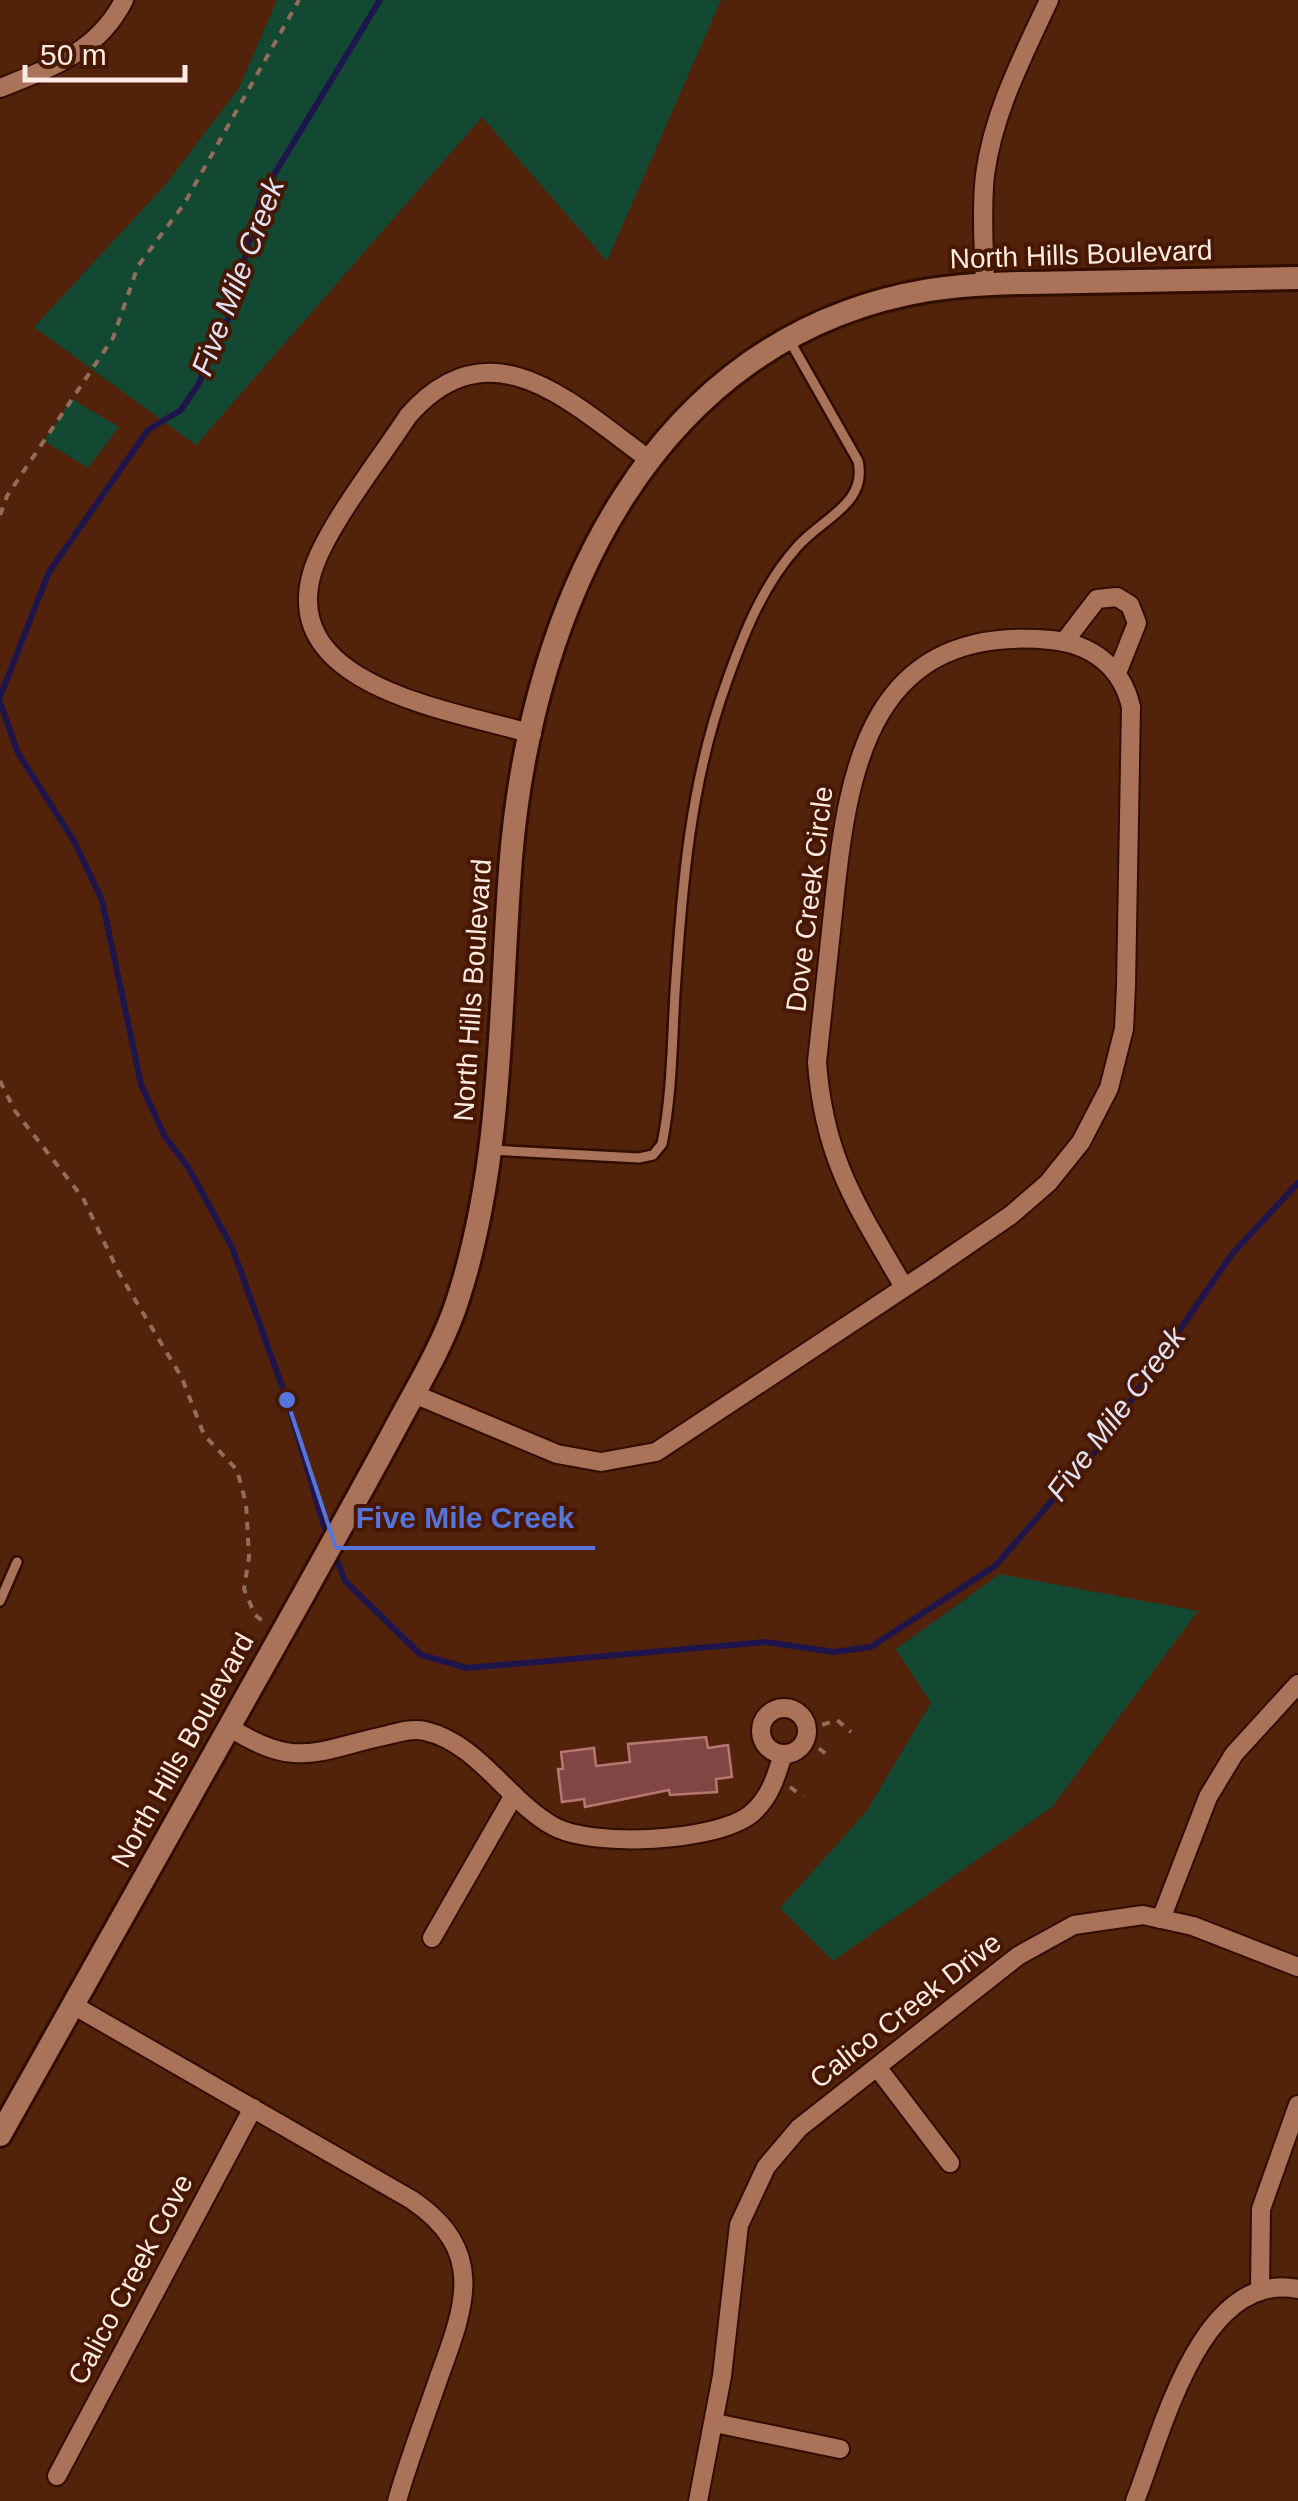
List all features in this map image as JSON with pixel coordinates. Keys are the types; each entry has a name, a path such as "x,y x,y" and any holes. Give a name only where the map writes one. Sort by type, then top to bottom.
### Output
{"street":[{"path":"0,88 78,54 105,29 124,0"},
{"path":"985,284 984,205 989,152 1001,108 1049,0"},
{"name":"North Hills Boulevard","path":"0,2136 350,1511 414,1394 456,1306 476,1237 490,1150 513,840 532,734 542,687 580,581 624,490 647,458 715,389 790,340 878,302 985,284 1298,278"},
{"path":"532,734 386,690 342,669 323,646 312,622 312,574 408,416 426,395 455,377 491,370 525,377 647,458"},
{"path":"414,1394 558,1454 600,1462 656,1452 1011,1215 1048,1184 1081,1142 1109,1088 1124,1028 1131,708 1118,673 1136,623 1130,604 1117,597 1098,599 1064,642"},
{"name":"Dove Creek Circle","path":"904,1287 841,1178 820,1109 818,1062 850,780 883,707 910,676 932,662 991,642 1064,642 1098,655 1118,673"},
{"path":"1161,1920 1208,1797 1234,1754 1298,1684"},
{"path":"780,1708 795,1711 807,1734 797,1750 783,1754 764,1743 761,1728 767,1715 780,1708"},
{"path":"230,1726 264,1746 302,1756 400,1732 427,1731 469,1756 549,1824 574,1836 609,1840 730,1827 764,1801 783,1754"},
{"path":"432,1938 514,1796"},
{"name":"Calico Creek Drive","path":"698,2501 715,2423 732,2263 749,2197 784,2143 876,2067 1048,1936 1074,1924 1118,1916 1193,1926 1298,1967"},
{"path":"74,2005 430,2212 456,2245 466,2285 463,2310 398,2501"},
{"path":"876,2067 950,2163"},
{"path":"1260,2291 1260,2209 1298,2105"},
{"name":"Calico Creek Cove","path":"57,2476 253,2108"},
{"path":"1135,2501 1188,2367 1208,2328 1260,2291 1274,2286 1298,2289"},
{"path":"715,2423 840,2449"}],"lane":[{"path":"490,1150 640,1158 653,1155 662,1144 686,854 711,724 756,609 774,577 796,548 850,500 861,482 858,461 790,340"},
{"path":"0,1601 17,1562"}],"path":[{"path":"0,515 8,496 113,338 138,266 184,204 299,0"},
{"path":"0,1081 15,1111 82,1198 119,1272 182,1378 204,1435 237,1470 246,1502 249,1557 244,1590 255,1615 281,1635"},
{"path":"829,1756 807,1734 837,1720 851,1732"}],"green space":[{"path":"277,0 721,0 607,261 482,117 196,445 34,327 167,183 239,88"},
{"path":"72,399 119,427 88,468 44,441"},
{"path":"1000,1574 1198,1611 1052,1807 833,1961 780,1908 866,1812 931,1703 896,1649"}],"building":[{"path":"706,1737 708,1748 728,1745 732,1777 716,1779 717,1792 670,1795 669,1790 585,1807 584,1799 562,1802 558,1769 563,1769 561,1752 594,1748 596,1766 630,1762 628,1744"}],"waterway":[{"name":"Five Mile Creek","path":"0,697 49,572 148,430 181,410 198,385 229,317 261,196 380,0"},
{"name":"Five Mile Creek","path":"0,702 18,753 74,841 102,900 141,1084 165,1137 188,1167 232,1247 287,1400 327,1536"},
{"name":"Five Mile Creek","path":"334,1552 345,1581 421,1655 467,1668 766,1642 834,1652 871,1647 995,1566 1099,1447 1232,1254 1298,1183"}],"place":[{"name":"Five Mile Creek","path":"287,1400"}]}
